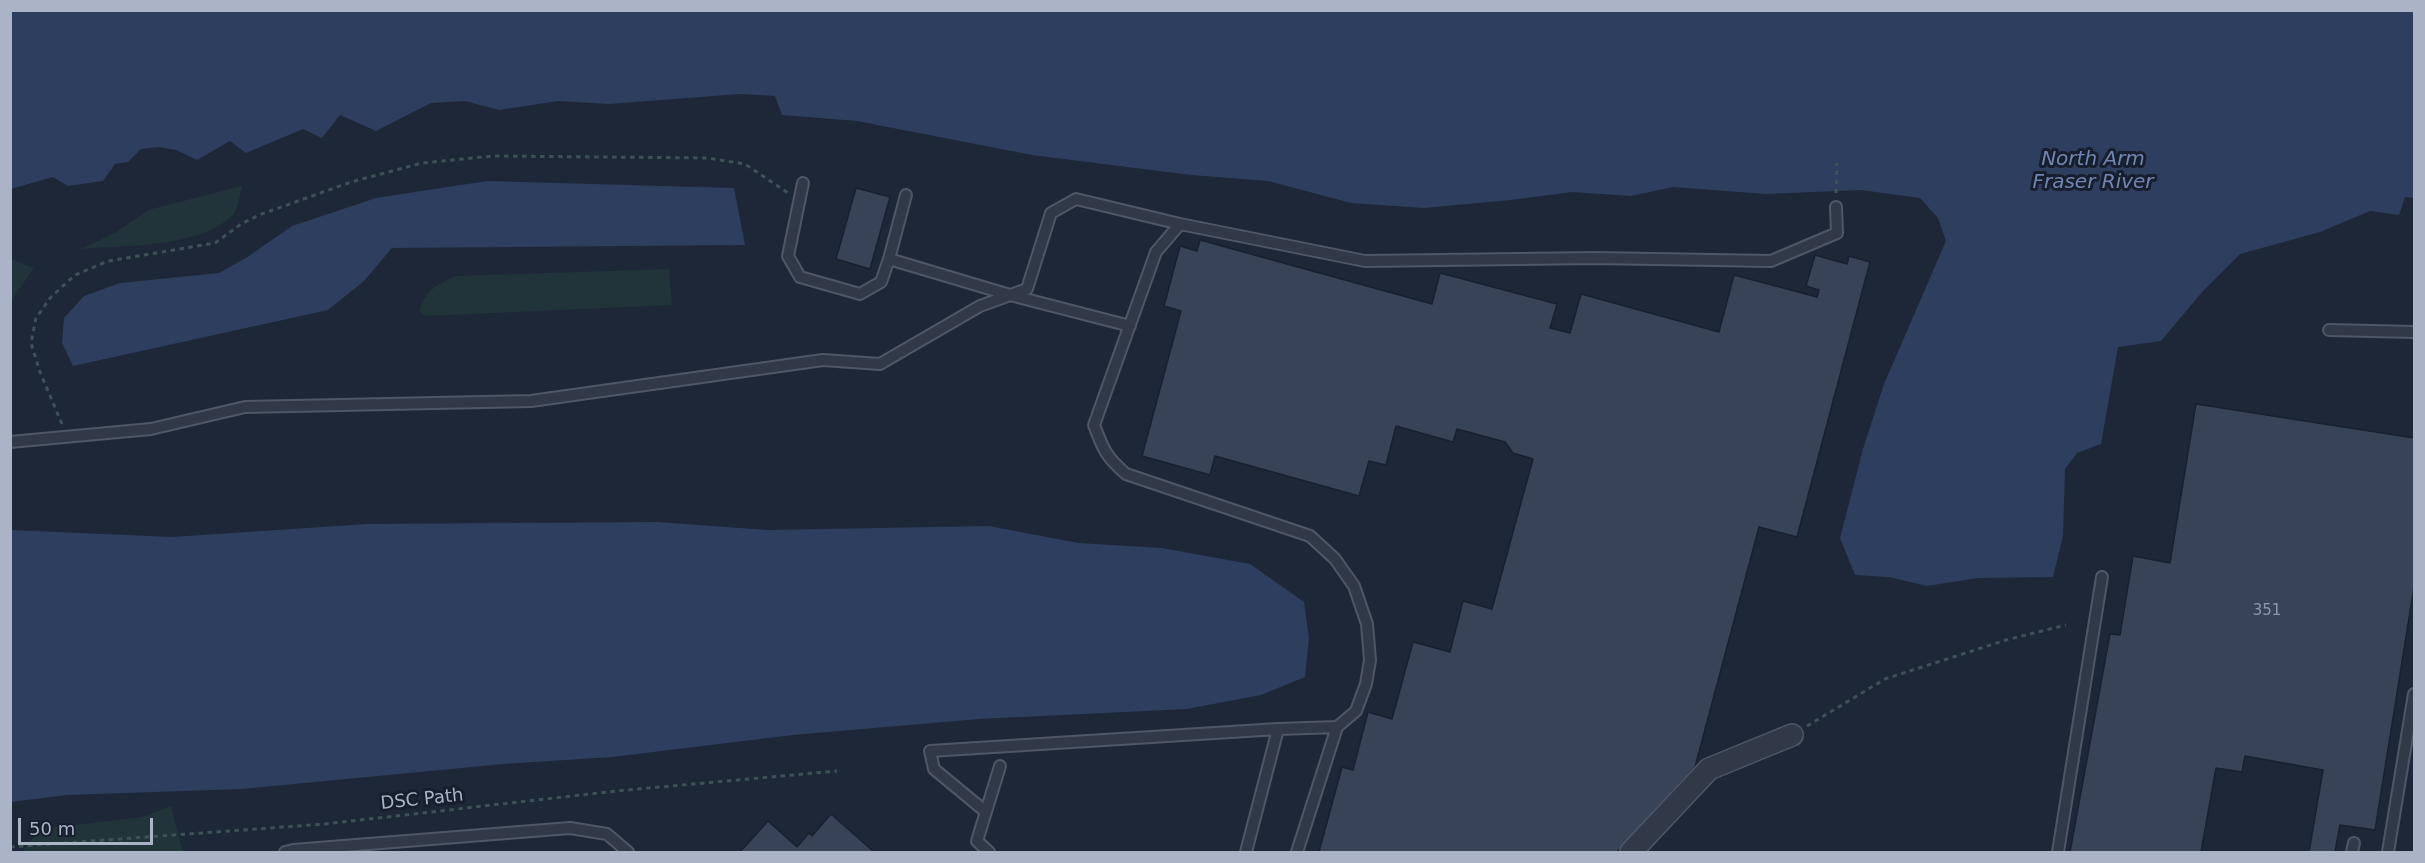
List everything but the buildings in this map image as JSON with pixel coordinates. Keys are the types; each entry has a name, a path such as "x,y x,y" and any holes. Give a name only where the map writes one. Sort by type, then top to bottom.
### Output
{"street":[{"path":"1631,852 1709,769 1792,735"}],"lane":[{"path":"802,183 788,256 800,278 860,294 881,282 906,195"},
{"path":"10,442 152,429 245,407 531,401 823,360 880,364 980,306 1027,289 1051,213 1076,199 1180,224 1365,261 1595,258 1772,261 1837,233 1836,207"},
{"path":"1180,224 1156,252 1094,425 1108,459 1126,474 1310,536 1335,559 1354,586 1367,624 1370,660 1366,684 1356,711 1337,727 1297,852"},
{"path":"889,259 1010,295 1130,326"},
{"path":"2329,330 2415,332"},
{"path":"2058,852 2102,577"},
{"path":"2388,852 2415,694"},
{"path":"986,812 934,769 930,751 1337,727"},
{"path":"1246,852 1278,729"},
{"path":"989,852 977,841 1000,766"},
{"path":"285,852 570,828 607,834 628,852"}],"path":[{"path":"68,437 40,372 31,343 36,318 51,297 75,275 108,261 214,243 259,215 351,182 422,163 493,156 707,158 745,164 799,200"},
{"path":"1836,207 1837,163"},
{"path":"1792,735 1885,679 2006,640 2066,625"},
{"name":"DSC Path","path":"10,847 325,824 616,791 837,771"}],"green space":[{"path":"242,186 232,216 201,234 161,243 81,249 117,232 148,210"},
{"path":"10,259 34,268 11,301"},
{"path":"669,269 672,305 426,316 419,311 425,298 434,288 457,276"},
{"path":"171,806 183,852 22,852 40,829 142,817"}],"water":[{"name":"North Arm Fraser River","path":"11,10 2414,11 2414,198 2405,197 2399,215 2370,211 2320,232 2240,254 2203,291 2161,341 2118,347 2101,444 2077,453 2065,469 2063,536 2053,577 1978,578 1927,586 1889,577 1855,575 1840,538 1863,449 1884,384 1946,241 1938,218 1920,198 1861,190 1766,194 1673,187 1631,196 1572,192 1424,208 1351,203 1268,181 1191,175 1032,155 857,121 782,115 775,96 740,94 609,104 558,101 499,110 465,101 431,103 376,131 340,115 322,138 303,129 246,153 230,141 197,160 176,150 159,147 141,149 128,162 115,164 103,181 68,186 53,177 11,189"},
{"path":"487,181 734,188 745,245 392,248 364,281 328,310 73,366 62,343 64,318 84,296 120,283 219,273 246,258 292,226 376,198"},
{"path":"657,522 768,530 989,526 1078,543 1162,548 1250,564 1304,602 1309,638 1305,677 1261,695 1187,709 979,719 793,735 612,757 503,764 242,789 67,795 11,802 11,530 172,537 367,524"}]}
